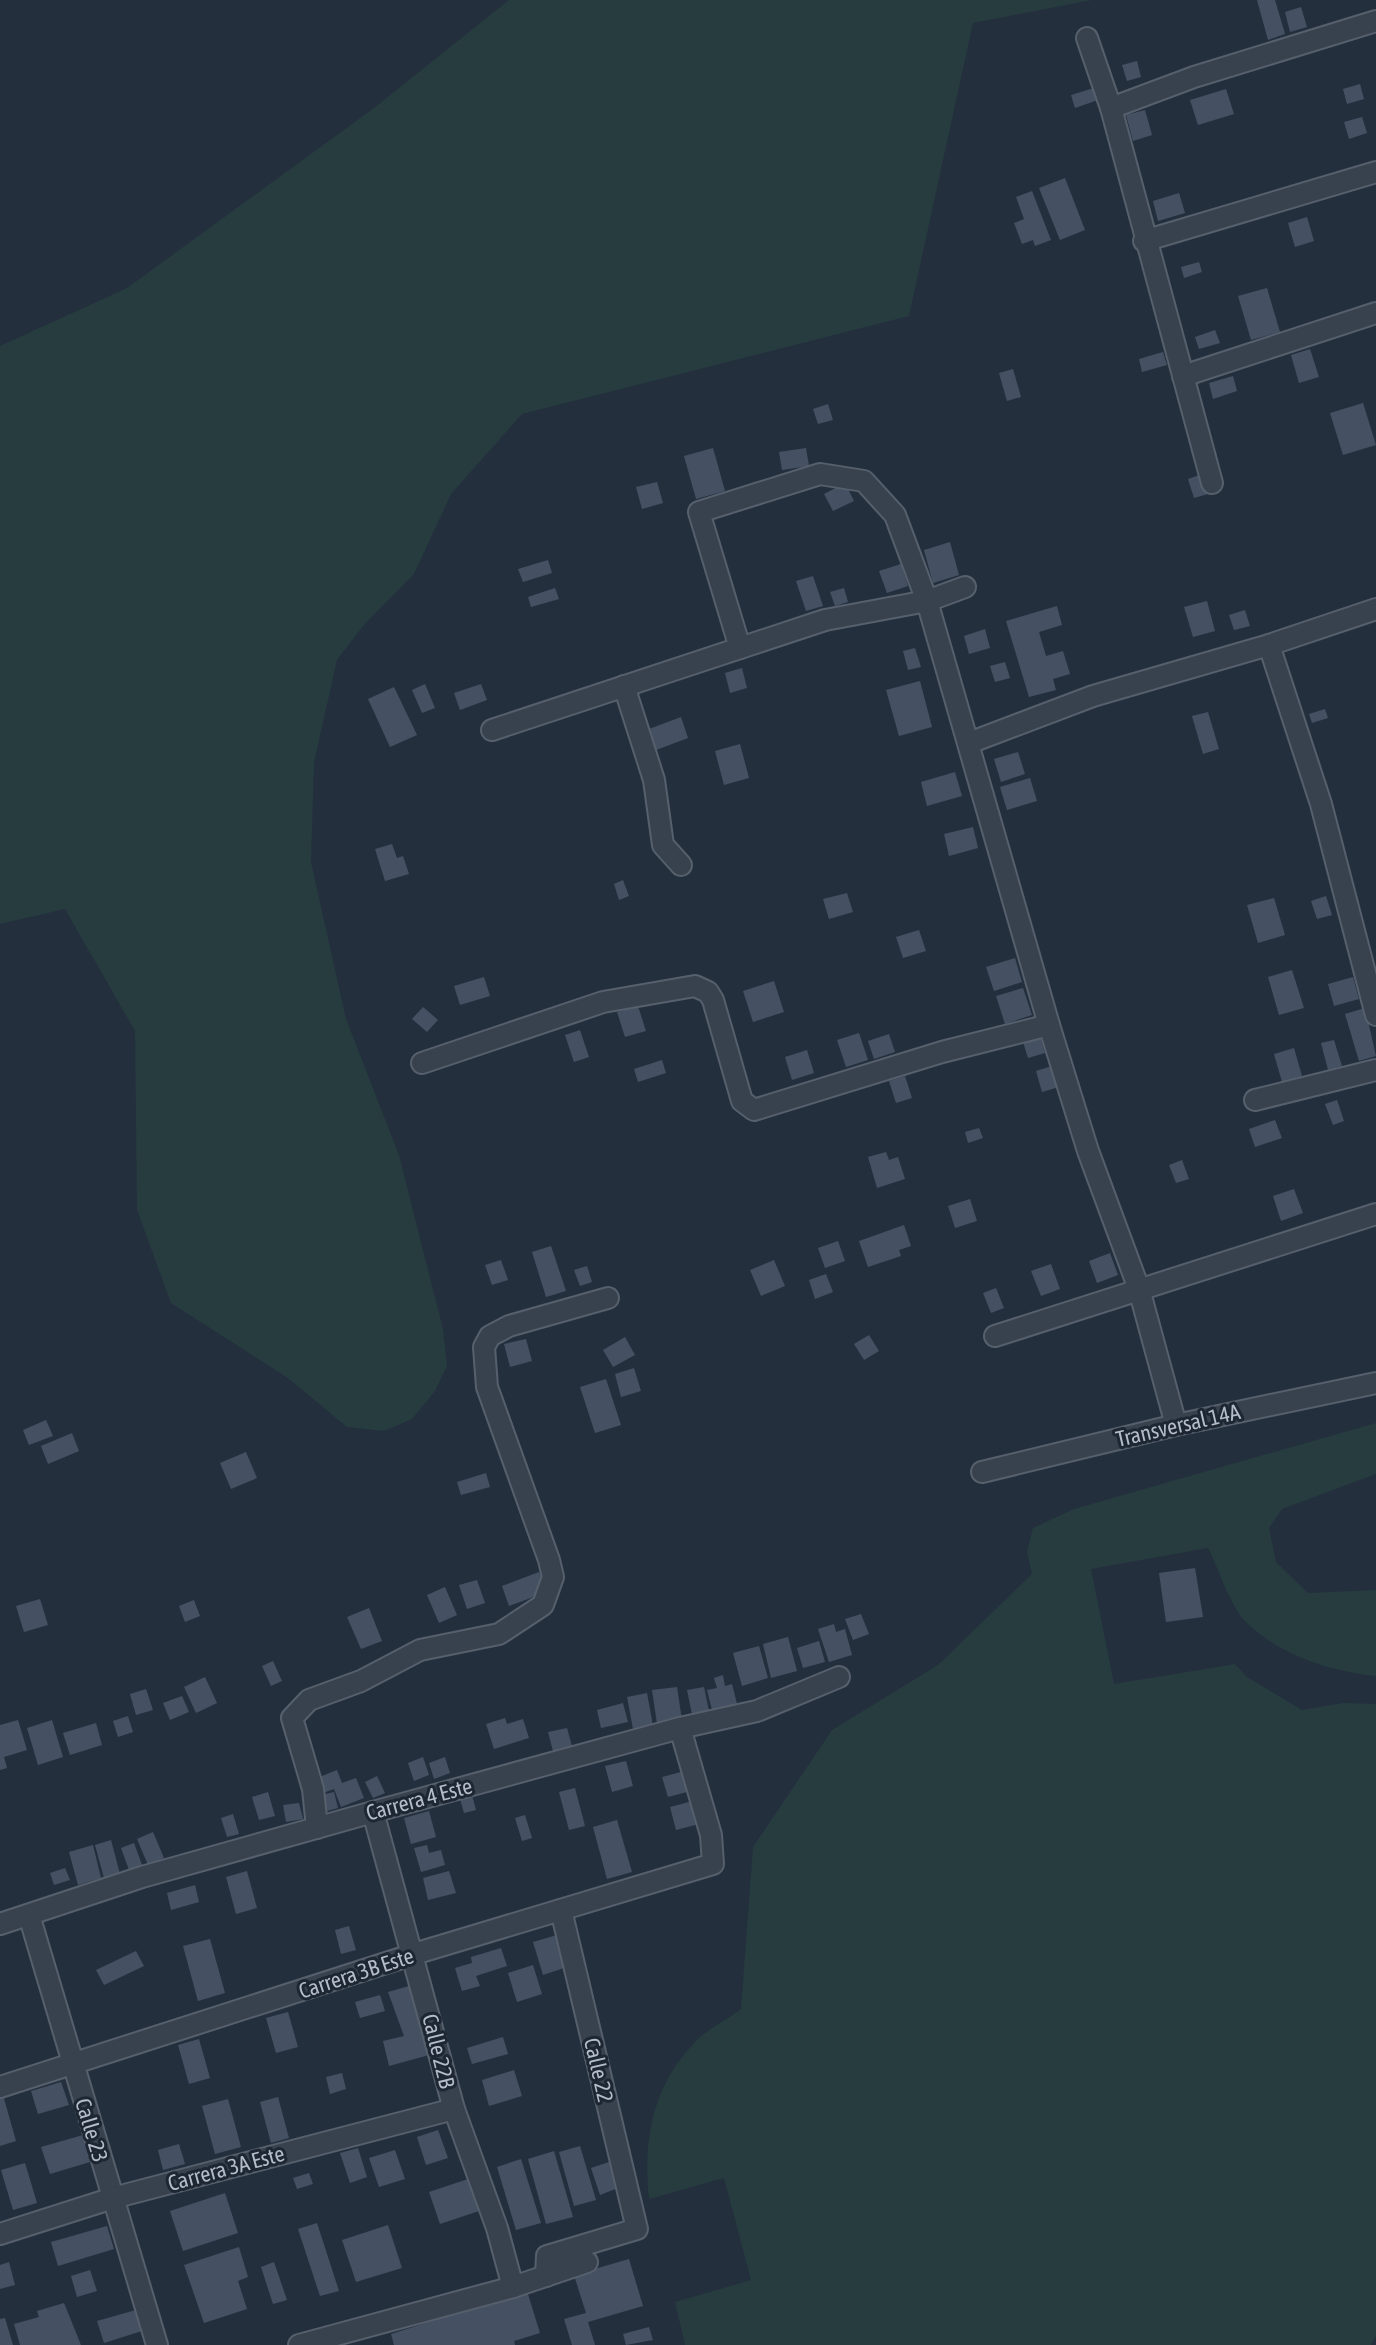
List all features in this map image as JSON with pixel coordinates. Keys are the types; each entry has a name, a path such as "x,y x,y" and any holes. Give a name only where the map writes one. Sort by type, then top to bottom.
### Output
{"street":[{"path":"1111,108 1194,77 1376,21"},
{"path":"1087,38 1111,108 1144,241 1212,483"},
{"path":"1144,241 1376,172"},
{"path":"1183,376 1376,313"},
{"path":"740,648 699,512 820,474 864,481 881,496 895,515 927,601 1049,1025 1088,1151 1139,1289 1176,1425"},
{"path":"492,730 825,620 927,601 965,587"},
{"path":"969,743 1093,696 1269,645 1376,609"},
{"path":"1269,645 1321,804 1376,1015"},
{"path":"624,686 654,780 663,845 681,865"},
{"path":"422,1063 603,1002 695,986 708,992 713,1000 742,1101 754,1110 942,1052 1049,1025"},
{"path":"1255,1100 1376,1070"},
{"path":"995,1336 1376,1214"},
{"path":"317,1828 313,1789 292,1718 309,1700 361,1681 420,1650 499,1634 539,1609 550,1591 553,1577 549,1560 487,1387 484,1347 490,1336 509,1326 608,1298"},
{"name":"Transversal 14A","path":"982,1472 1176,1425 1376,1383"},
{"name":"Carrera 4 Este","path":"0,1924 142,1877 373,1812 680,1728 757,1711 839,1677"},
{"name":"Carrera 3B Este","path":"0,2087 414,1954 713,1864 711,1835 680,1728"},
{"name":"Calle 22B","path":"373,1812 454,2109 508,2269"},
{"name":"Calle 22","path":"546,2276 547,2256 637,2229 561,1910"},
{"name":"Calle 23","path":"29,1915 157,2345"},
{"name":"Carrera 3A Este","path":"0,2234 113,2198 454,2109"},
{"path":"299,2345 508,2269 546,2276 587,2262"}],"green space":[{"path":"509,0 1092,0 973,23 909,316 522,414 451,494 414,574 363,626 337,660 314,762 311,862 346,1019 399,1155 443,1329 447,1366 435,1391 412,1419 384,1431 347,1427 288,1378 171,1303 137,1210 135,1031 65,909 0,924 0,346 127,288 374,108"},
{"path":"1376,1423 1376,1474 1282,1509 1269,1528 1276,1562 1308,1593 1376,1590 1376,1676 1340,1670 1306,1659 1258,1633 1234,1606 1208,1548 1091,1569 1114,1684 1235,1664 1247,1677 1302,1710 1343,1703 1376,1704 1376,2336 1371,2345 685,2345 675,2302 751,2280 724,2178 649,2199 648,2155 654,2115 660,2096 680,2059 700,2037 741,2009 753,1847 832,1730 938,1665 1032,1574 1027,1552 1033,1528 1074,1509"}],"building":[{"path":"1257,0 1275,0 1285,34 1268,40"},
{"path":"1301,7 1307,27 1290,32 1285,12"},
{"path":"1137,61 1141,77 1127,81 1122,65"},
{"path":"1360,84 1364,99 1347,104 1343,89"},
{"path":"1094,88 1098,100 1075,108 1071,95"},
{"path":"1226,89 1234,114 1198,125 1190,100"},
{"path":"1145,110 1152,135 1133,141 1126,115"},
{"path":"1362,117 1367,133 1349,139 1344,122"},
{"path":"1065,178 1085,230 1060,240 1039,188"},
{"path":"1032,191 1051,240 1035,246 1033,240 1022,244 1014,223 1024,219 1016,197"},
{"path":"1179,193 1185,213 1158,221 1153,201"},
{"path":"1307,217 1314,241 1295,247 1288,223"},
{"path":"1199,262 1202,272 1184,278 1181,267"},
{"path":"1267,288 1280,332 1251,340 1238,296"},
{"path":"1215,330 1220,343 1199,349 1195,337"},
{"path":"1310,349 1319,377 1299,383 1291,355"},
{"path":"1163,352 1167,365 1142,372 1139,359"},
{"path":"1013,369 1021,397 1007,401 999,373"},
{"path":"1233,376 1237,391 1213,399 1209,383"},
{"path":"1363,403 1376,445 1343,455 1330,413"},
{"path":"828,404 833,420 818,424 813,409"},
{"path":"713,448 725,491 696,499 684,456"},
{"path":"806,448 809,466 782,470 779,452"},
{"path":"1202,474 1208,494 1194,498 1188,479"},
{"path":"657,482 663,503 642,509 636,487"},
{"path":"845,483 854,501 833,511 824,494"},
{"path":"950,542 959,575 933,583 924,550"},
{"path":"548,560 552,573 523,582 518,569"},
{"path":"901,564 908,586 887,593 879,571"},
{"path":"813,576 823,606 806,611 796,581"},
{"path":"555,588 559,599 531,607 528,597"},
{"path":"844,588 848,602 835,606 830,592"},
{"path":"1207,601 1215,631 1193,637 1184,607"},
{"path":"1057,606 1062,625 1039,632 1046,656 1063,651 1070,674 1053,679 1056,690 1029,697 1006,621"},
{"path":"1245,610 1250,626 1234,630 1229,615"},
{"path":"985,629 990,648 969,654 964,636"},
{"path":"915,648 921,667 908,670 903,651"},
{"path":"1005,662 1010,678 995,682 990,666"},
{"path":"742,668 747,688 730,693 725,673"},
{"path":"920,681 932,727 899,736 886,690"},
{"path":"425,684 435,708 422,713 412,690"},
{"path":"481,684 487,700 460,710 454,693"},
{"path":"394,687 417,735 390,747 368,699"},
{"path":"1325,709 1328,718 1312,723 1309,714"},
{"path":"1208,712 1219,749 1203,754 1192,716"},
{"path":"681,717 688,738 656,750 649,729"},
{"path":"740,744 749,778 724,785 715,751"},
{"path":"1018,752 1025,774 1001,782 994,759"},
{"path":"955,772 962,796 927,806 921,782"},
{"path":"1030,778 1037,801 1007,810 1000,787"},
{"path":"973,827 978,848 949,856 944,834"},
{"path":"392,844 397,858 403,856 409,874 385,881 375,849"},
{"path":"623,880 629,896 619,900 614,884"},
{"path":"847,893 853,912 829,919 823,899"},
{"path":"1326,896 1332,915 1317,919 1311,901"},
{"path":"1274,898 1285,935 1258,943 1247,905"},
{"path":"919,930 926,951 903,958 896,937"},
{"path":"1015,958 1022,982 994,991 986,967"},
{"path":"1292,970 1304,1008 1279,1015 1268,977"},
{"path":"484,977 490,996 460,1005 454,986"},
{"path":"1353,977 1359,999 1334,1006 1328,984"},
{"path":"774,981 784,1012 753,1022 743,991"},
{"path":"1023,988 1032,1015 1005,1024 996,996"},
{"path":"638,1006 646,1031 625,1037 617,1012"},
{"path":"423,1007 438,1020 427,1032 412,1019"},
{"path":"1365,1008 1376,1056 1359,1061 1345,1014"},
{"path":"580,1030 589,1057 574,1062 565,1035"},
{"path":"859,1033 868,1060 846,1067 837,1040"},
{"path":"889,1034 895,1052 874,1059 868,1041"},
{"path":"1040,1036 1045,1053 1028,1058 1023,1042"},
{"path":"1334,1040 1342,1066 1328,1070 1321,1043"},
{"path":"1294,1048 1302,1076 1282,1082 1274,1054"},
{"path":"807,1050 814,1073 792,1080 785,1057"},
{"path":"662,1060 666,1073 638,1082 634,1069"},
{"path":"1052,1066 1059,1087 1042,1092 1036,1071"},
{"path":"905,1076 912,1098 896,1103 889,1081"},
{"path":"1337,1100 1344,1121 1333,1125 1325,1104"},
{"path":"1275,1120 1282,1138 1255,1147 1249,1129"},
{"path":"979,1128 983,1138 968,1143 965,1132"},
{"path":"886,1152 889,1160 898,1157 905,1179 877,1188 868,1157"},
{"path":"1182,1160 1189,1179 1176,1183 1169,1165"},
{"path":"1294,1189 1303,1213 1281,1221 1273,1196"},
{"path":"970,1199 977,1221 955,1228 948,1206"},
{"path":"904,1225 911,1246 899,1250 901,1256 868,1267 859,1241"},
{"path":"838,1241 845,1261 825,1268 818,1248"},
{"path":"551,1246 566,1291 546,1297 532,1252"},
{"path":"1110,1253 1118,1275 1097,1283 1089,1261"},
{"path":"501,1260 508,1280 492,1285 485,1265"},
{"path":"774,1260 785,1286 761,1296 750,1270"},
{"path":"1051,1264 1060,1289 1041,1296 1031,1271"},
{"path":"587,1266 592,1282 580,1286 574,1270"},
{"path":"826,1274 833,1292 815,1299 809,1280"},
{"path":"996,1288 1004,1308 991,1313 983,1293"},
{"path":"869,1335 879,1351 864,1360 854,1344"},
{"path":"625,1337 635,1355 613,1367 603,1350"},
{"path":"526,1339 532,1361 510,1367 504,1344"},
{"path":"634,1368 641,1391 621,1397 615,1374"},
{"path":"606,1379 621,1425 595,1433 580,1387"},
{"path":"46,1420 53,1436 29,1445 23,1430"},
{"path":"72,1433 79,1451 48,1464 41,1446"},
{"path":"246,1452 257,1478 231,1489 220,1463"},
{"path":"486,1473 490,1487 461,1495 457,1482"},
{"path":"1195,1568 1203,1617 1166,1622 1159,1573"},
{"path":"539,1572 547,1592 509,1606 502,1586"},
{"path":"477,1580 485,1603 467,1609 459,1585"},
{"path":"445,1587 457,1615 439,1623 427,1595"},
{"path":"40,1599 48,1625 24,1632 16,1606"},
{"path":"194,1600 200,1616 185,1622 179,1606"},
{"path":"369,1608 382,1641 361,1649 347,1617"},
{"path":"861,1614 869,1634 853,1640 845,1619"},
{"path":"834,1624 836,1632 845,1629 852,1655 829,1662 818,1629"},
{"path":"788,1637 797,1671 771,1678 763,1644"},
{"path":"819,1641 825,1662 803,1668 797,1648"},
{"path":"759,1646 768,1678 742,1686 733,1653"},
{"path":"273,1661 282,1681 271,1686 262,1666"},
{"path":"723,1675 725,1686 732,1684 738,1708 713,1714 707,1690 717,1688 714,1678"},
{"path":"205,1677 217,1703 196,1713 184,1687"},
{"path":"677,1687 682,1720 657,1724 652,1690"},
{"path":"704,1687 709,1711 692,1714 687,1690"},
{"path":"146,1689 153,1710 136,1715 130,1694"},
{"path":"647,1693 653,1726 633,1729 627,1697"},
{"path":"182,1696 189,1712 170,1720 163,1703"},
{"path":"623,1703 628,1722 601,1728 597,1710"},
{"path":"128,1716 133,1732 118,1737 113,1721"},
{"path":"505,1718 507,1724 523,1719 529,1738 494,1749 486,1724"},
{"path":"18,1720 27,1750 4,1757 7,1768 0,1770 0,1725"},
{"path":"52,1720 63,1757 38,1765 27,1728"},
{"path":"96,1723 102,1745 70,1755 63,1733"},
{"path":"567,1728 573,1750 554,1755 548,1732"},
{"path":"423,1757 429,1775 414,1781 408,1763"},
{"path":"445,1757 450,1773 434,1779 429,1763"},
{"path":"626,1761 633,1786 612,1792 605,1766"},
{"path":"337,1770 342,1783 356,1778 364,1798 341,1807 334,1789 323,1793 317,1778"},
{"path":"681,1772 687,1792 668,1797 662,1777"},
{"path":"377,1776 385,1793 373,1798 365,1782"},
{"path":"575,1788 585,1826 569,1830 559,1792"},
{"path":"268,1792 275,1816 259,1820 252,1797"},
{"path":"334,1792 338,1808 327,1811 322,1795"},
{"path":"472,1795 476,1810 464,1813 460,1799"},
{"path":"693,1801 699,1824 676,1830 670,1807"},
{"path":"299,1803 303,1819 286,1822 283,1805"},
{"path":"429,1811 436,1837 411,1844 404,1818"},
{"path":"233,1814 239,1834 227,1837 221,1818"},
{"path":"525,1815 532,1838 522,1841 515,1818"},
{"path":"617,1820 632,1872 607,1879 593,1827"},
{"path":"153,1832 164,1858 148,1865 137,1839"},
{"path":"111,1840 120,1874 104,1878 95,1845"},
{"path":"134,1843 142,1865 129,1870 121,1848"},
{"path":"93,1845 101,1878 78,1885 69,1852"},
{"path":"427,1845 429,1853 441,1850 445,1865 421,1872 414,1848"},
{"path":"65,1868 70,1880 54,1885 50,1873"},
{"path":"247,1871 257,1908 236,1914 226,1877"},
{"path":"449,1871 456,1893 428,1900 423,1878"},
{"path":"195,1885 199,1902 171,1910 167,1893"},
{"path":"349,1926 356,1950 341,1954 335,1930"},
{"path":"557,1935 567,1967 543,1975 533,1942"},
{"path":"210,1939 225,1993 198,2001 183,1946"},
{"path":"501,1948 507,1966 476,1976 480,1986 462,1991 455,1968 472,1963 471,1957"},
{"path":"136,1951 144,1966 104,1985 96,1970"},
{"path":"533,1965 542,1994 517,2002 508,1973"},
{"path":"416,1984 428,2029 422,2031 429,2055 389,2066 383,2041 404,2036 388,1992"},
{"path":"380,1995 385,2011 360,2018 355,2002"},
{"path":"288,2012 298,2047 276,2053 266,2018"},
{"path":"503,2037 508,2054 472,2064 467,2048"},
{"path":"199,2039 210,2078 189,2084 178,2045"},
{"path":"514,2070 522,2096 489,2106 482,2080"},
{"path":"342,2073 346,2089 330,2094 326,2077"},
{"path":"61,2082 69,2105 38,2114 31,2091"},
{"path":"3,2095 16,2141 0,2146 0,2096"},
{"path":"278,2097 289,2138 271,2143 260,2102"},
{"path":"228,2099 241,2147 215,2154 202,2106"},
{"path":"438,2130 448,2158 426,2165 417,2137"},
{"path":"83,2135 90,2162 50,2174 41,2147"},
{"path":"179,2144 185,2164 163,2170 158,2150"},
{"path":"580,2146 596,2200 574,2206 559,2152"},
{"path":"358,2148 367,2177 350,2183 340,2153"},
{"path":"395,2150 405,2179 379,2187 369,2158"},
{"path":"554,2151 573,2217 546,2224 528,2159"},
{"path":"521,2159 541,2223 516,2230 497,2167"},
{"path":"609,2162 618,2188 600,2195 591,2168"},
{"path":"25,2163 37,2203 13,2210 1,2170"},
{"path":"309,2173 313,2184 297,2189 293,2178"},
{"path":"468,2179 479,2211 440,2224 429,2192"},
{"path":"225,2193 238,2233 183,2251 170,2211"},
{"path":"317,2223 339,2291 320,2296 298,2229"},
{"path":"388,2225 402,2268 356,2282 342,2240"},
{"path":"107,2226 114,2249 58,2266 51,2242"},
{"path":"239,2247 248,2277 238,2281 247,2309 204,2323 184,2265"},
{"path":"629,2259 643,2306 588,2322 595,2345 572,2345 564,2319 586,2313 574,2275"},
{"path":"9,2262 15,2285 0,2289 0,2265"},
{"path":"274,2262 287,2300 273,2304 261,2267"},
{"path":"90,2270 97,2291 77,2297 71,2276"},
{"path":"527,2291 540,2333 514,2341 515,2345 394,2345 391,2334"},
{"path":"64,2303 81,2345 20,2345 14,2324 39,2317 37,2311"},
{"path":"136,2310 142,2331 104,2343 97,2321"},
{"path":"5,2318 13,2345 0,2345 0,2319"},
{"path":"649,2327 653,2340 626,2345 623,2334"}]}
